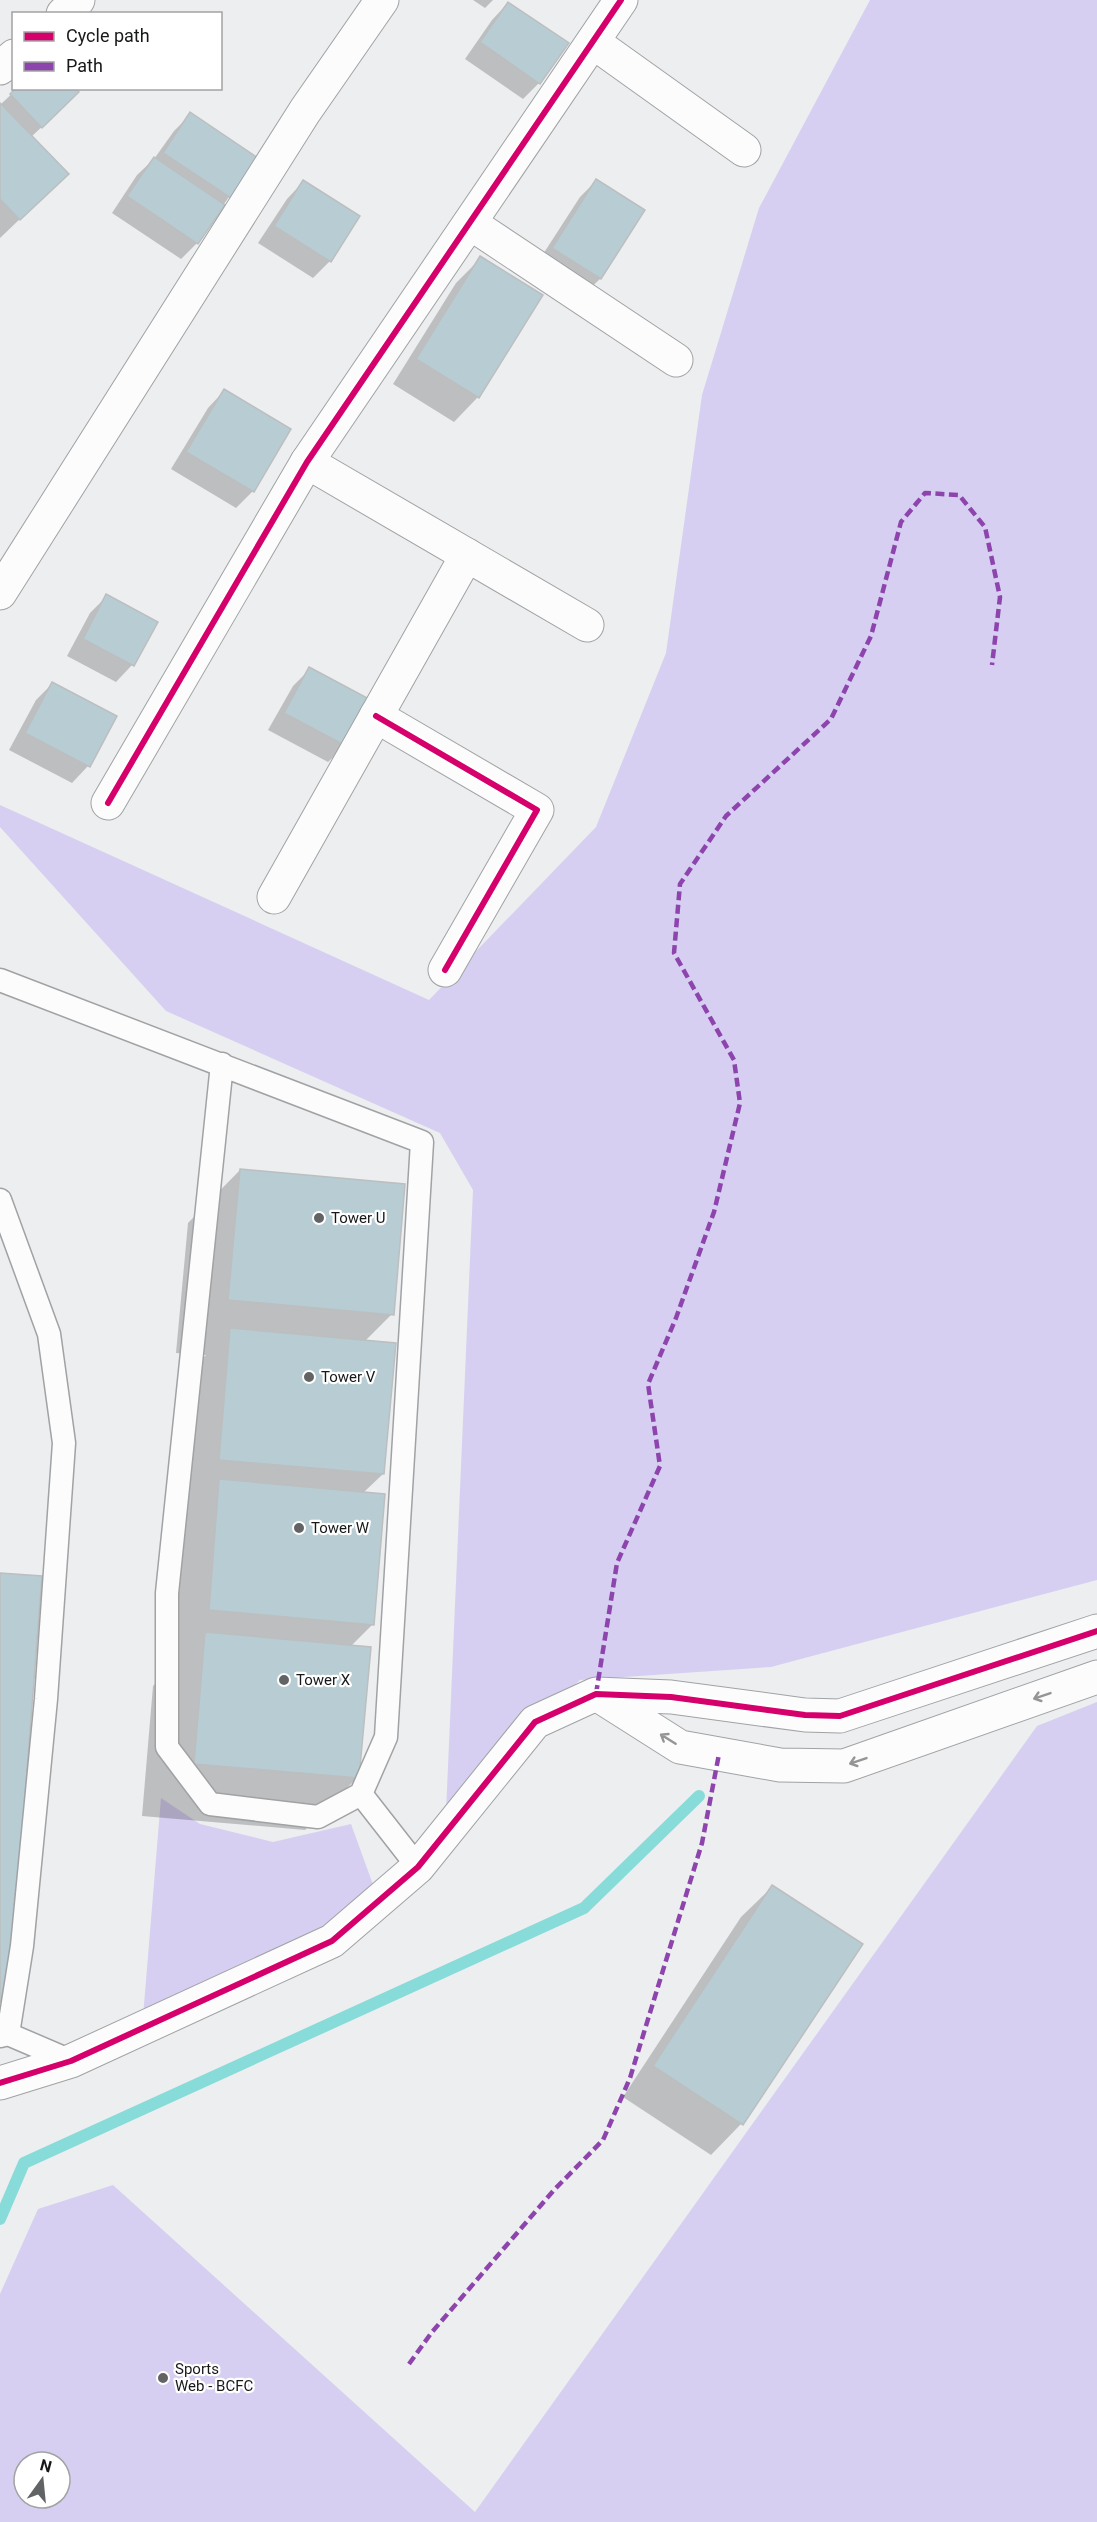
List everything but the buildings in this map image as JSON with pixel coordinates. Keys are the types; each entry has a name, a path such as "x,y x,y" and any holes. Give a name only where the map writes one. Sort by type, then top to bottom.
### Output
{"street":[{"path":"65,12 78,0"},
{"path":"0,592 304,111 382,0"},
{"path":"108,803 307,462 621,0"},
{"path":"593,42 744,150"},
{"path":"0,68 12,58"},
{"path":"470,223 676,360"},
{"path":"307,462 587,625"},
{"path":"274,897 466,555"},
{"path":"376,716 537,810 446,970"},
{"path":"0,2083 71,2061 332,1941 418,1867 535,1722 596,1694 671,1697 805,1715 840,1716 1097,1631"},
{"path":"596,1694 680,1746 780,1765 843,1766 1097,1677"}],"lane":[{"path":"0,980 222,1064 422,1142 386,1737 362,1794 318,1817 210,1804 167,1747 167,1593 222,1064"},
{"path":"0,1200 49,1334 64,1443 46,1699 22,1946 4,2035 71,2061"},
{"path":"362,1794 418,1867"}],"shaded area":[{"path":"870,0 1097,0 1097,1580 771,1667 580,1680 535,1722 445,1836 473,1190 440,1133 166,1011 0,827 0,805 429,1000 596,827 666,653 702,395 759,208"},
{"path":"1097,1702 1097,2522 0,2522 0,2294 38,2209 113,2185 475,2512 1037,1726"},
{"path":"161,1798 200,1824 273,1842 351,1824 379,1901 142,2029"}],"waterway":[{"path":"0,2219 24,2163 584,1908 699,1796"}],"marked path":[{"path":"596,1694 617,1563 660,1466 648,1384 676,1318 714,1212 740,1103 734,1060 674,953 680,884 726,816 831,719 871,636 901,522 925,493 959,495 985,527 1000,597 992,665"},
{"path":"409,2364 432,2332 554,2190 603,2140 630,2078 702,1843 719,1754"}],"cycle path":[{"path":"108,803 307,462 621,0"},
{"path":"376,716 537,810 445,970"},
{"path":"0,2083 71,2061 332,1941 418,1867 535,1722 596,1694 671,1697 805,1715 840,1716 1097,1631"}],"place":[{"name":"Tower U","path":"319,1218"},
{"name":"Tower V","path":"309,1377"},
{"name":"Tower W","path":"299,1528"},
{"name":"Tower X","path":"284,1680"},
{"name":"Sports Web - BCFC","path":"163,2378"}]}
